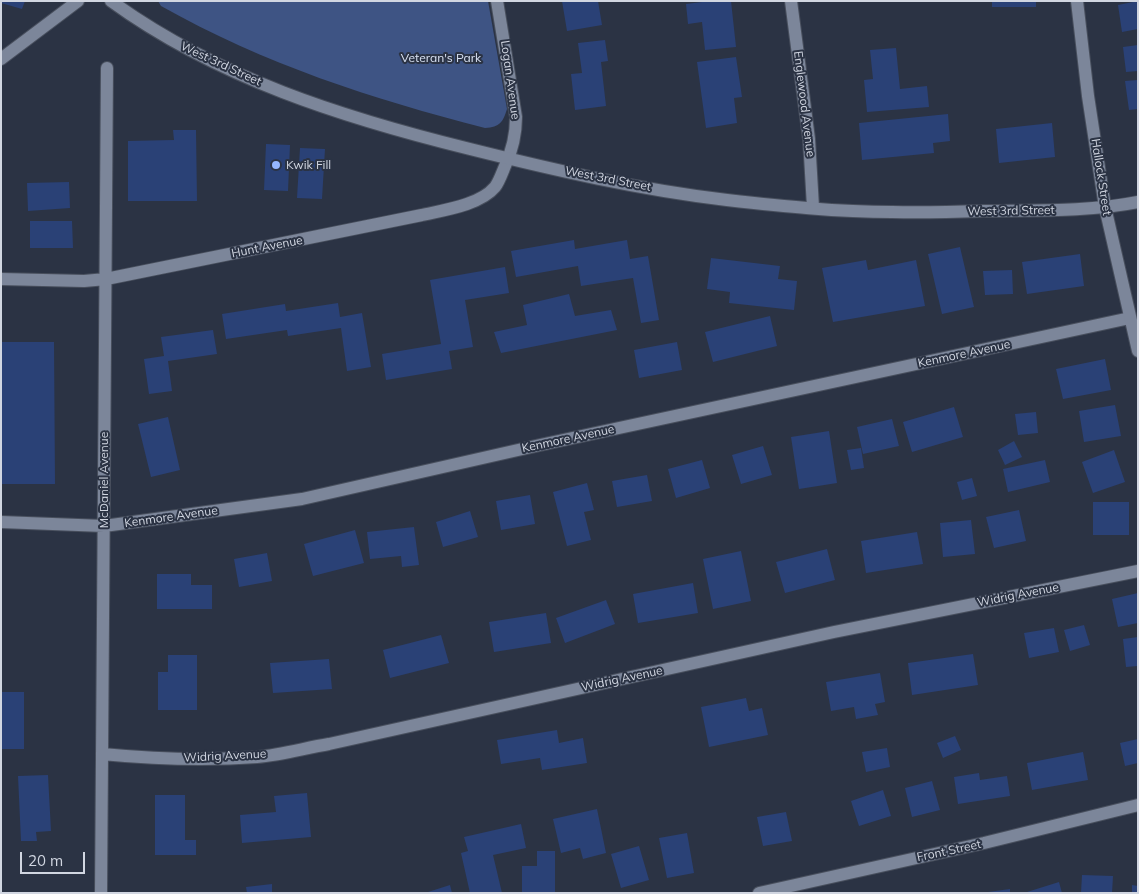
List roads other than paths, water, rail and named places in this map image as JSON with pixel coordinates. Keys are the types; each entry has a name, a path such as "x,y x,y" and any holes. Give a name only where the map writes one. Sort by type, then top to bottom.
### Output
{"street":[{"path":"1,59 78,1"},
{"name":"West 3rd Street","path":"112,1 154,30 233,72 302,99 378,124 508,159 656,189 726,200 890,212 1048,210 1105,207 1138,202"},
{"name":"Logan Avenue","path":"498,1 516,117 516,131 508,159"},
{"name":"Englewood Avenue","path":"791,1 809,139 813,207"},
{"name":"Hallock Street","path":"1077,1 1088,96 1105,207 1138,351"},
{"name":"McDaniel Avenue","path":"101,893 107,68"},
{"name":"Hunt Avenue","path":"1,279 84,281 106,279 422,215 469,203 483,196 495,187 508,159"},
{"name":"Kenmore Avenue","path":"1,522 104,526 302,500 540,445 1130,318"},
{"name":"Widrig Avenue","path":"102,754 138,758 202,759 258,756 320,746 834,632 1138,571"},
{"name":"Front Street","path":"759,893 984,844 1138,806"}],"place":[{"name":"Kwik Fill","path":"276,165"}],"park label":[{"name":"Veteran's Park","path":"441,58"}]}
